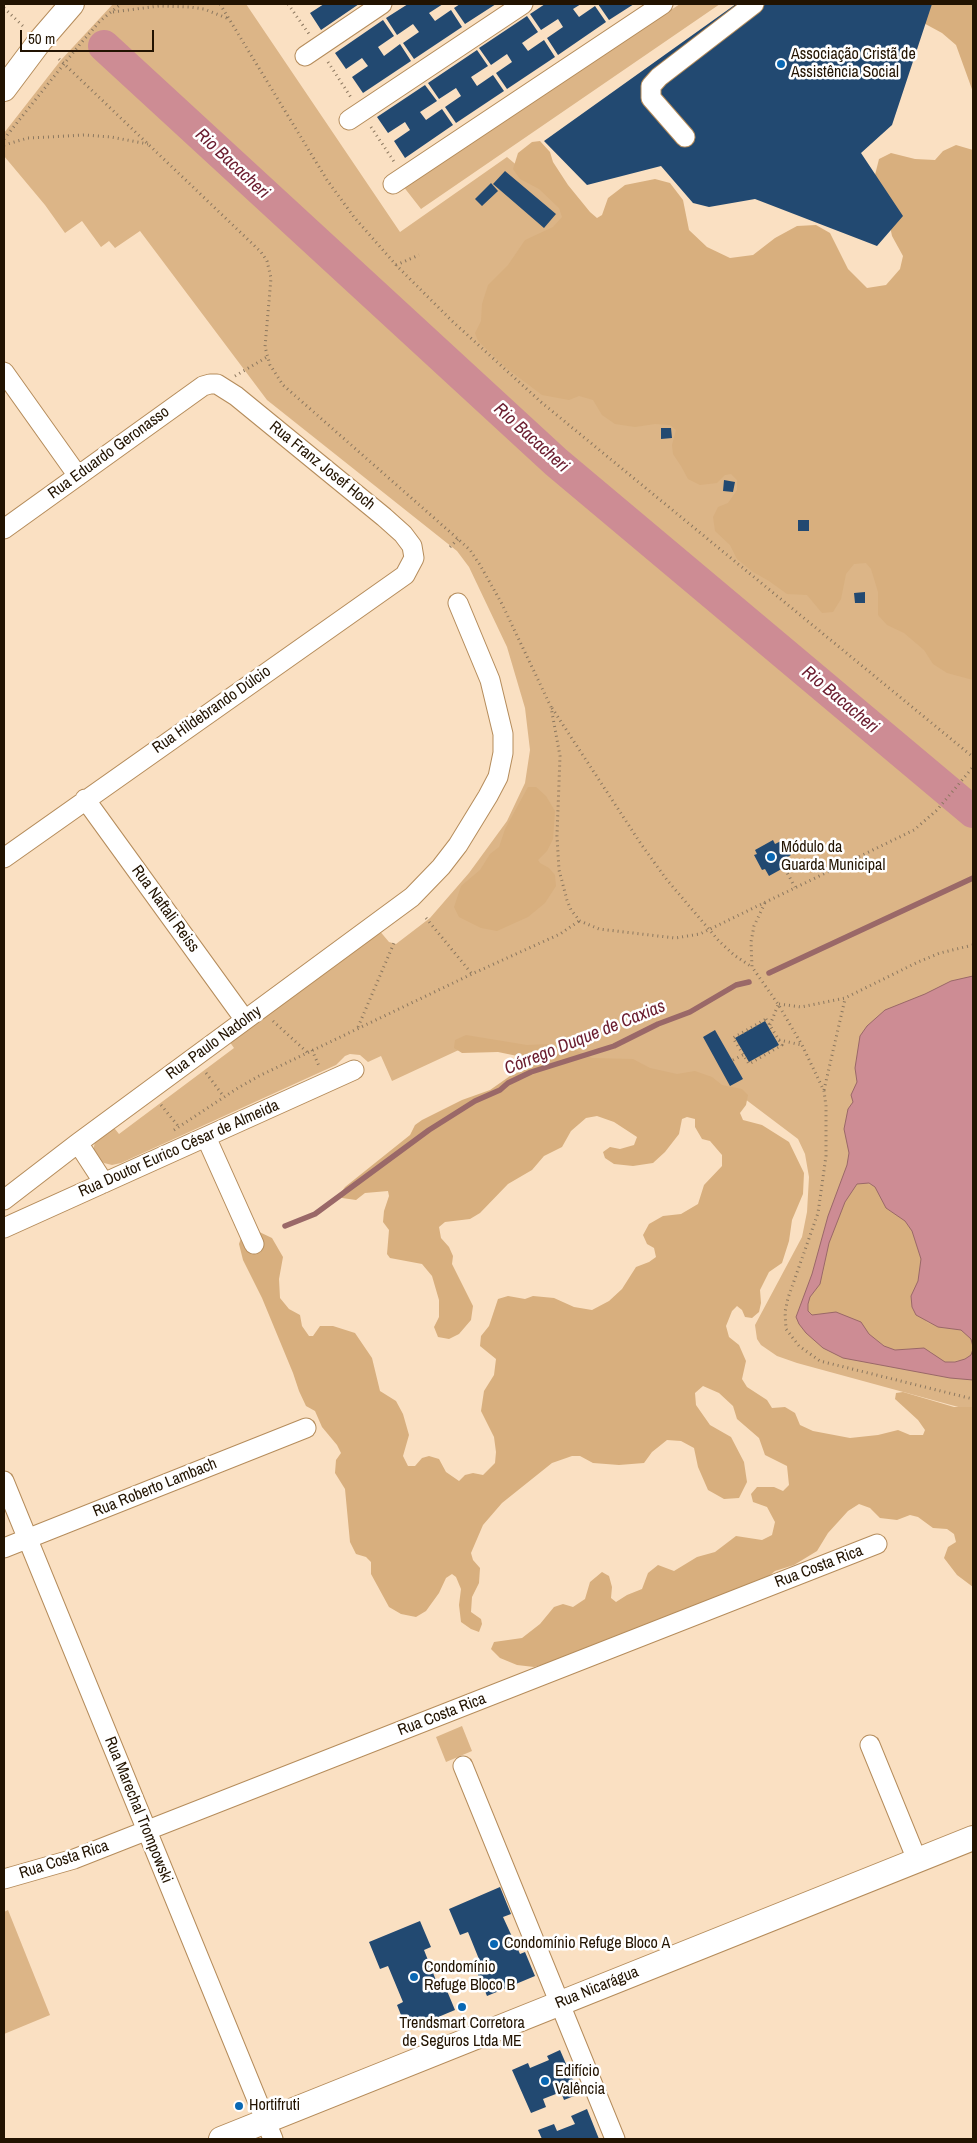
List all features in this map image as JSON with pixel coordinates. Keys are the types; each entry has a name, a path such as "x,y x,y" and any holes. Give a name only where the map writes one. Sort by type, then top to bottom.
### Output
{"main road":[{"path":"4,89 30,45 72,4"},
{"name":"Rua Nicarágua","path":"221,2139 269,2130 560,2003 973,1838"}],"street":[{"path":"311,52 382,4"},
{"path":"355,116 523,4"},
{"path":"399,180 663,4"},
{"path":"684,137 651,98 651,86 754,4"},
{"path":"4,70 30,45"},
{"path":"4,372 78,476"},
{"name":"Rua Eduardo Geronasso","path":"4,529 203,386 224,381"},
{"name":"Rua Franz Josef Hoch","path":"224,381 236,396 403,534 412,546 414,558"},
{"name":"Rua Hildebrando Dúlcio","path":"4,858 405,575 414,558"},
{"name":"Rua Paulo Nadolny","path":"4,1200 78,1143 398,908 424,886 458,845 498,777 503,754 503,734 490,680 458,603"},
{"name":"Rua Naftali Reiss","path":"85,799 246,1020"},
{"name":"Rua Doutor Eurico César de Almeida","path":"4,1228 354,1070"},
{"path":"206,1137 254,1244"},
{"path":"78,1143 104,1183"},
{"name":"Rua Roberto Lambach","path":"4,1548 306,1428"},
{"name":"Rua Marechal Trompowski","path":"4,1480 269,2130"},
{"name":"Rua Costa Rica","path":"4,1879 74,1859 878,1544"},
{"path":"870,1745 917,1860"},
{"path":"463,1766 615,2139"}],"path":[{"path":"4,139 100,21 122,4"},
{"path":"220,4 327,180 354,217 396,265 451,320 534,397 973,757"},
{"path":"288,4 311,52 399,180"},
{"path":"113,12 159,6 190,7 204,9 230,20"},
{"path":"4,8 30,45"},
{"path":"59,59 254,244 267,261 271,278 264,338 267,357 275,374 284,385 470,550 502,604 551,707 641,844 667,880 734,955 752,968 778,1004 802,1045 824,1091"},
{"path":"4,145 28,138 85,135 111,137 148,144"},
{"path":"396,265 419,255"},
{"path":"224,381 267,357"},
{"path":"450,547 458,539"},
{"path":"551,707 560,756 557,836 559,870 571,910 580,921 598,929 675,938 700,934 914,830 937,810 973,767"},
{"path":"785,869 796,887"},
{"path":"752,968 750,954 752,934 759,914 766,902"},
{"path":"426,918 472,974"},
{"path":"172,1131 259,1076 560,934 580,921"},
{"path":"358,1028 394,943"},
{"path":"778,1004 801,1007 845,998 918,962 940,953 973,945"},
{"path":"845,998 824,1091 827,1137 818,1213 784,1312 786,1329 799,1346 820,1361 973,1400"},
{"path":"770,1025 778,1004"},
{"path":"766,1018 770,1025 782,1045 748,1064 733,1038 766,1018"},
{"path":"272,1020 308,1053"},
{"path":"779,1040 802,1045"},
{"path":"312,1050 321,1069"},
{"path":"733,1060 743,1055"},
{"path":"206,1073 224,1097"},
{"path":"161,1104 179,1127"}],"shaded area":[{"path":"113,4 246,4 400,232 507,157 801,406 973,538 973,1411 797,1363 777,1356 761,1345 757,1339 755,1325 802,1237 807,1212 809,1177 805,1154 798,1139 745,1099 526,1053 463,1048 392,1081 381,1056 368,1062 360,1055 350,1054 345,1056 336,1065 121,1163 112,1165 97,1159 93,1152 96,1136 111,1124 119,1134 234,1048 227,1038 378,929 389,942 396,944 430,918 469,873 507,821 525,783 530,750 525,708 507,647 469,567 457,551 267,400 140,231 115,248 109,241 101,247 82,221 65,233 45,205 4,156 4,133 61,60"},
{"path":"680,4 720,4 421,209 403,186"},
{"path":"910,4 973,4 973,92 956,45 942,33 918,20"},
{"path":"540,141 550,152 553,162 568,185 597,218 602,215 608,198 625,185 655,179 670,183 683,200 689,230 707,247 730,258 753,255 775,238 797,226 816,225 830,233 848,269 867,288 886,285 900,269 903,256 892,236 886,207 874,179 879,159 891,153 915,159 935,160 943,151 956,145 973,150 973,680 947,673 933,664 924,650 904,633 887,625 878,615 878,592 871,569 866,563 854,564 846,574 841,599 833,612 822,613 807,595 787,594 737,559 730,545 715,531 713,517 718,507 728,503 737,490 737,480 731,474 725,475 717,483 700,485 688,479 673,454 672,445 676,430 670,425 655,424 635,427 615,424 602,415 593,400 579,396 569,400 542,395 505,367 478,341 475,333 481,321 482,304 488,285 508,265 525,240 553,227 562,217 559,208 539,189 520,179 513,169 518,153 532,142"},
{"path":"528,787 536,787 546,796 555,811 553,839 547,851 538,860 555,875 556,886 545,903 528,917 497,931 481,928 459,917 454,907 461,886 480,870 490,854 499,847 505,829"},
{"path":"973,976 973,1347 971,1339 961,1330 938,1327 916,1315 912,1307 911,1296 918,1281 921,1259 912,1231 905,1221 886,1208 875,1187 869,1183 857,1184 845,1202 829,1243 820,1284 810,1297 808,1311 812,1315 836,1312 861,1322 869,1334 884,1346 895,1350 924,1348 945,1362 965,1359 971,1355 973,1349 973,1380 950,1378 843,1358 823,1348 806,1333 796,1317 812,1274 828,1216 847,1165 849,1153 844,1129 848,1109 853,1102 851,1095 857,1082 855,1068 860,1036 867,1026 885,1010 951,981"},
{"path":"466,1035 527,1045 550,1044 575,1050 592,1058 633,1059 650,1068 677,1074 695,1071 712,1077 722,1085 742,1089 748,1095 746,1105 740,1113 743,1120 762,1125 789,1142 804,1173 803,1194 792,1220 789,1241 782,1263 769,1272 760,1290 761,1303 759,1312 752,1318 745,1317 742,1310 737,1306 732,1311 726,1326 729,1337 739,1345 746,1361 742,1379 747,1387 767,1400 772,1408 785,1407 795,1413 800,1425 813,1431 850,1438 878,1435 898,1430 910,1435 923,1435 925,1430 918,1420 895,1399 896,1393 903,1392 954,1407 973,1407 973,1587 957,1575 944,1558 948,1547 956,1542 954,1534 947,1529 933,1528 918,1517 910,1515 897,1520 880,1518 870,1508 859,1504 848,1511 828,1533 817,1551 794,1565 775,1571 764,1580 728,1592 577,1655 534,1667 517,1665 500,1658 491,1649 494,1642 522,1638 540,1624 554,1607 563,1604 573,1607 585,1599 590,1582 602,1572 609,1576 612,1587 611,1598 616,1602 642,1589 648,1573 658,1565 674,1571 697,1557 715,1552 736,1536 762,1540 772,1535 775,1522 767,1507 753,1502 751,1494 757,1487 774,1487 783,1491 789,1485 787,1466 765,1455 759,1438 737,1419 733,1406 719,1393 703,1386 695,1393 696,1405 710,1425 731,1437 744,1462 747,1482 739,1498 724,1499 708,1490 698,1467 694,1448 681,1441 667,1440 652,1452 644,1463 619,1465 593,1463 580,1456 572,1456 552,1463 502,1503 483,1525 471,1553 473,1560 480,1568 479,1583 472,1597 471,1612 481,1619 482,1624 479,1632 461,1622 459,1605 461,1589 456,1577 452,1574 446,1578 439,1593 426,1611 416,1617 401,1614 389,1607 371,1574 371,1562 366,1557 356,1554 350,1542 345,1489 335,1473 336,1460 341,1453 322,1427 315,1411 306,1406 299,1391 262,1298 243,1260 239,1244 243,1232 253,1229 272,1238 283,1257 279,1279 280,1298 289,1309 300,1315 302,1326 309,1336 313,1336 320,1326 333,1326 355,1333 372,1358 380,1391 396,1401 403,1414 409,1435 403,1456 408,1466 415,1466 422,1458 429,1456 439,1459 446,1472 459,1481 465,1475 473,1473 483,1475 495,1463 494,1437 481,1411 484,1391 494,1375 496,1359 480,1346 481,1336 489,1326 498,1299 508,1296 525,1299 533,1296 554,1298 574,1307 592,1310 609,1301 622,1289 636,1267 656,1257 654,1248 647,1244 643,1235 649,1224 663,1216 681,1214 698,1204 704,1185 722,1166 722,1155 710,1141 702,1139 695,1127 695,1119 687,1117 682,1119 679,1134 665,1152 653,1163 633,1166 614,1164 605,1158 603,1152 610,1147 620,1149 634,1145 637,1137 614,1122 597,1116 586,1118 571,1131 562,1147 544,1156 532,1170 508,1184 480,1213 470,1219 445,1222 439,1227 441,1238 449,1247 453,1256 452,1264 473,1306 471,1320 459,1334 449,1339 438,1337 434,1327 439,1317 439,1300 432,1276 422,1264 390,1258 387,1254 389,1230 383,1222 389,1196 388,1191 365,1193 356,1200 342,1198 340,1194 345,1187 410,1135 415,1125 422,1120 462,1100 490,1090 510,1076 529,1068 529,1062 522,1057 498,1052 462,1053 454,1048 455,1040"},
{"path":"863,1183 875,1186 886,1208 905,1221 912,1231 921,1259 918,1281 911,1296 927,1323 961,1330 971,1339 973,1349 971,1355 965,1359 945,1362 937,1358 931,1351 913,1348 895,1350 885,1346 869,1334 860,1322 825,1313 812,1315 808,1312 810,1297 823,1275 829,1243 845,1202 858,1184"},
{"path":"462,1726 472,1751 446,1762 436,1737"},
{"path":"8,1910 50,2015 4,2034 4,1912"}],"building":[{"path":"324,4 359,4 321,30 310,13"},
{"path":"408,4 443,4 429,13 435,21 451,10 462,27 414,59 403,43 419,32 413,24 397,35 386,18"},
{"path":"460,4 496,4 465,24 454,8"},
{"path":"545,4 581,4 573,9 579,17 595,6 606,22 558,55 547,38 563,27 558,19 541,30 530,14"},
{"path":"598,4 634,4 609,20"},
{"name":"Associação Cristã de Assistência Social","path":"736,4 932,4 892,125 861,153 903,216 877,246 755,199 709,207 693,203 661,166 587,185 544,141"},
{"path":"527,16 538,32 522,43 528,51 544,40 555,57 507,89 496,73 512,62 507,54 491,65 479,48"},
{"path":"383,20 394,36 378,47 384,56 400,44 411,61 363,93 352,77 368,66 362,58 346,69 335,53"},
{"path":"477,50 488,66 471,77 477,86 493,75 504,91 456,123 445,107 461,96 456,88 439,99 428,83"},
{"path":"425,85 437,101 420,112 426,120 442,109 453,125 405,158 394,141 410,130 405,122 388,133 377,117"},
{"path":"505,171 556,214 544,228 493,184"},
{"path":"491,183 498,191 482,206 475,199"},
{"path":"661,428 671,428 672,438 661,439"},
{"path":"724,480 735,482 733,492 723,491"},
{"path":"798,520 809,520 809,531 798,531"},
{"path":"865,592 865,603 855,603 854,593"},
{"name":"Módulo da Guarda Municipal","path":"773,840 775,844 783,840 791,855 784,859 787,866 769,876 765,869 762,870 754,855 757,854 755,850"},
{"path":"765,1021 779,1045 749,1062 735,1038"},
{"path":"715,1030 743,1079 730,1086 703,1037"},
{"name":"Condomínio Refuge Bloco A","path":"500,1887 511,1914 503,1917 520,1954 525,1952 535,1976 487,1996 477,1972 483,1969 468,1932 460,1935 449,1909"},
{"name":"Condomínio Refuge Bloco B","path":"420,1921 431,1947 424,1950 439,1988 445,1986 455,2010 407,2030 397,2005 403,2002 388,1966 380,1969 369,1942"},
{"name":"Edifício Valência","path":"560,2050 579,2094 564,2100 561,2092 543,2099 546,2107 531,2113 512,2070 528,2063 530,2068 549,2060 547,2056"},
{"path":"587,2109 599,2139 542,2139 538,2130 554,2124 557,2131 575,2124 571,2116"}],"waterway":[{"name":"Rio Bacacheri","path":"104,46 556,462 973,812"},
{"name":"Córrego Duque de Caxias","path":"769,973 973,878"},
{"name":"Córrego Duque de Caxias","path":"285,1226 315,1214 429,1130 475,1101 500,1090 508,1083 531,1072 614,1046 658,1024 690,1012 736,985 749,982"}],"place":[{"name":"Associação Cristã de Assistência Social","path":"781,64"},
{"name":"Módulo da Guarda Municipal","path":"771,857"},
{"name":"Condomínio Refuge Bloco A","path":"494,1944"},
{"name":"Condomínio Refuge Bloco B","path":"414,1977"},
{"name":"Trendsmart Corretora de Seguros Ltda ME","path":"462,2007"},
{"name":"Edifício Valência","path":"545,2081"},
{"name":"Hortifruti","path":"239,2106"}]}
